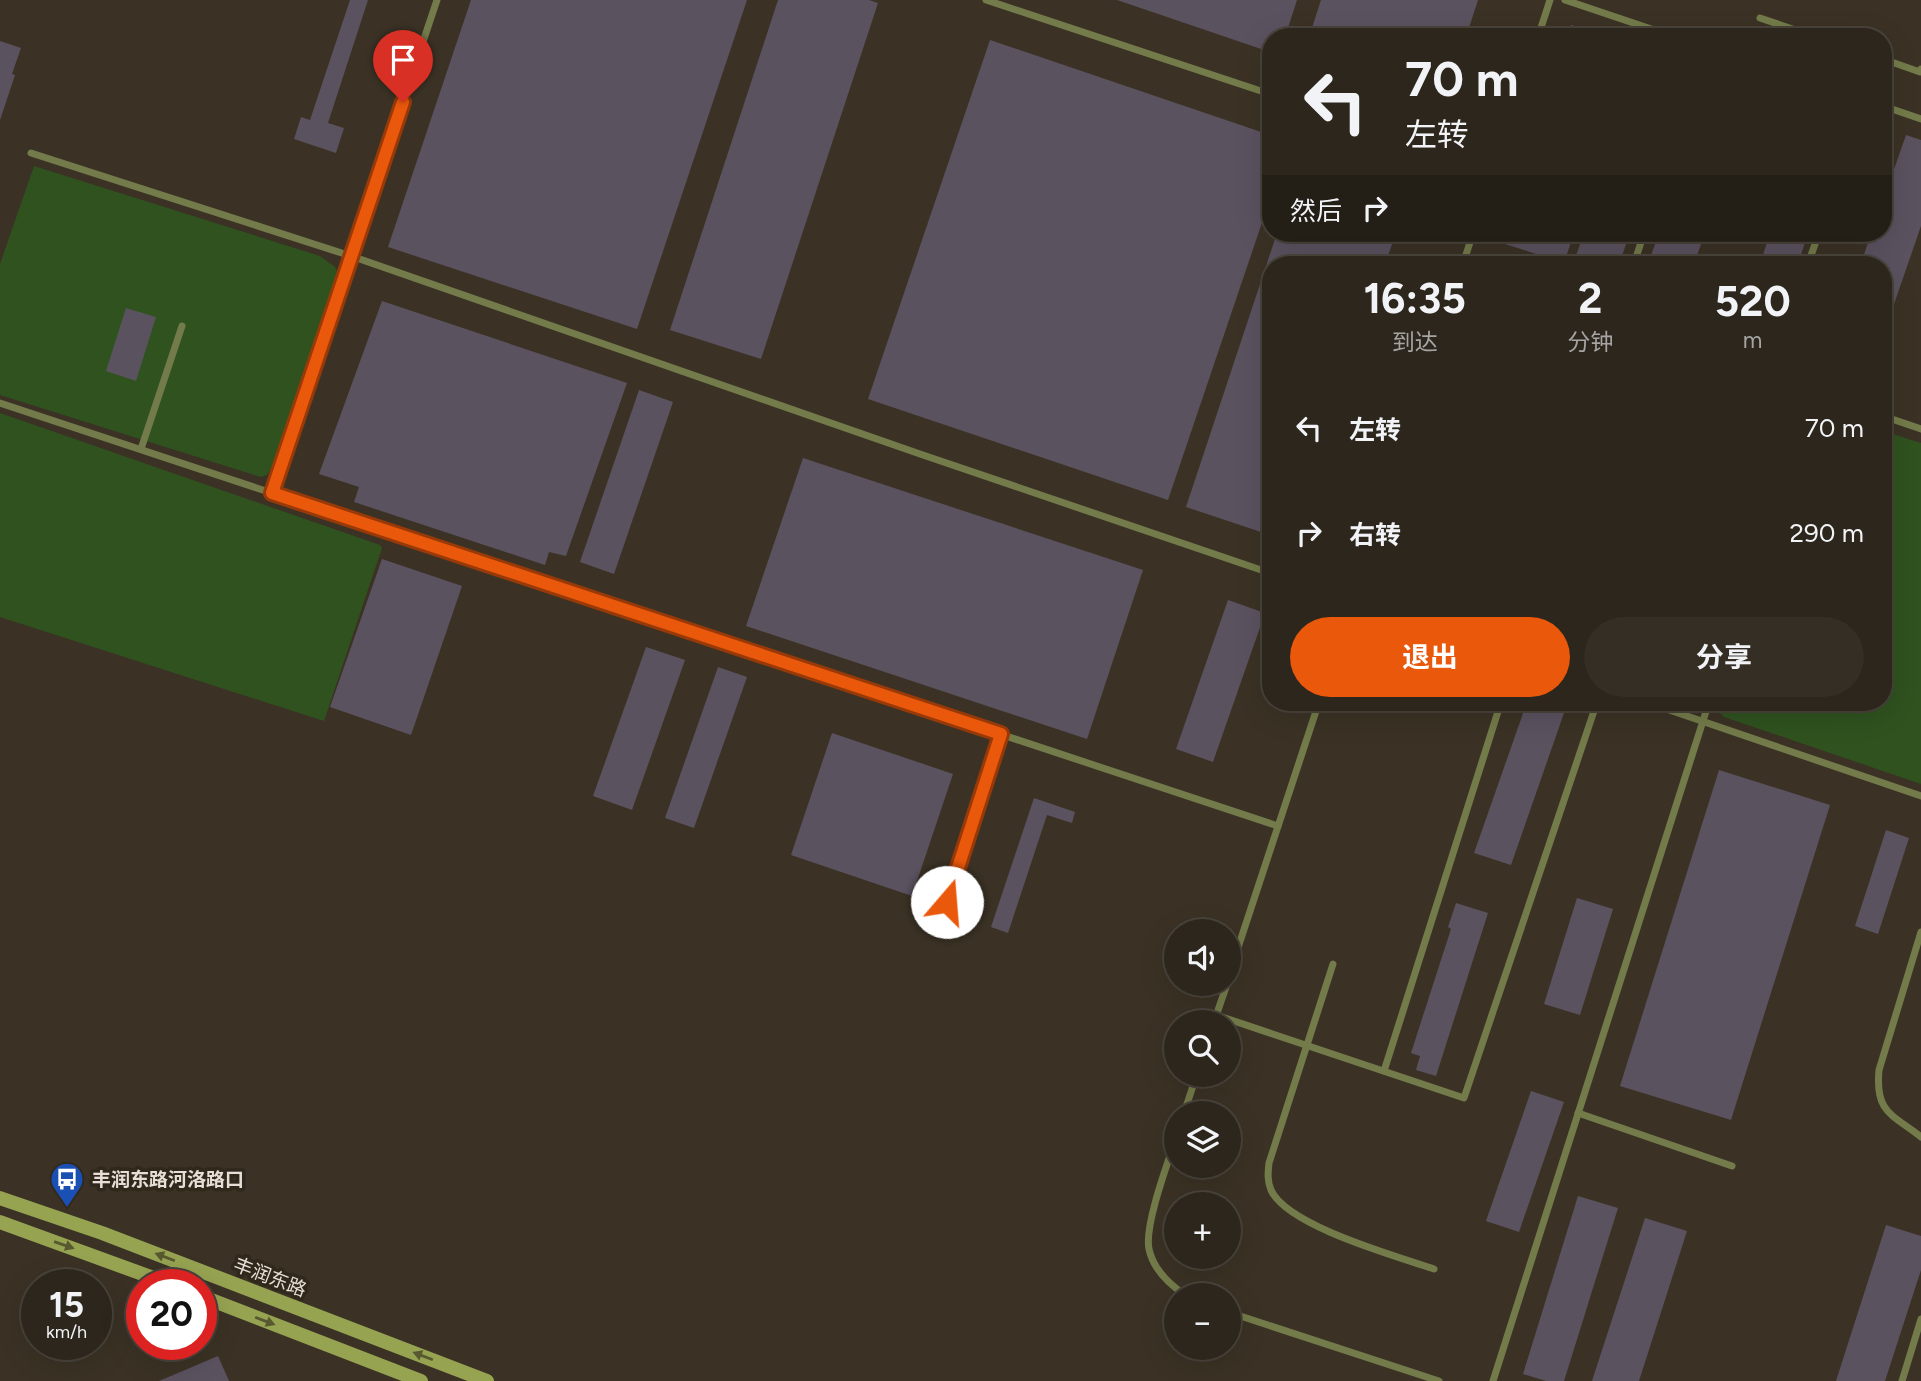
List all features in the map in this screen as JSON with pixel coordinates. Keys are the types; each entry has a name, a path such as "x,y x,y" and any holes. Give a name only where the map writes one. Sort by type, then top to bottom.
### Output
{"street":[{"name":"丰润东路","path":"0,1198 102,1233 486,1381"},
{"path":"0,1222 131,1269"},
{"path":"217,1302 421,1381"}],"lane":[{"path":"272,493 437,0"},
{"path":"986,0 1262,91"},
{"path":"1541,28 1550,0"},
{"path":"1565,0 1648,28"},
{"path":"1760,18 1789,28"},
{"path":"1892,62 1920,72 1921,69"},
{"path":"1892,109 1921,119"},
{"path":"32,153 351,256 1262,570"},
{"path":"141,449 182,326"},
{"path":"0,403 1278,826"},
{"path":"1892,419 1921,429"},
{"path":"1241,938 1316,711"},
{"path":"1384,1071 1498,711"},
{"path":"1241,1026 1465,1098 1594,711"},
{"path":"1673,711 1921,796"},
{"path":"1493,1381 1706,711"},
{"path":"947,902 1001,734"},
{"path":"1921,932 1879,1070 1877,1087 1886,1111 1921,1137"},
{"path":"1333,964 1269,1163 1270,1189 1283,1205 1306,1221 1329,1232 1434,1269"},
{"path":"1578,1113 1732,1166"},
{"path":"1164,1175 1147,1235 1149,1250 1163,1277 1170,1283"},
{"path":"1241,1316 1439,1381"},
{"path":"1902,1381 1921,1319"}],"green space":[{"path":"34,166 320,256 335,267 338,273 273,466 267,475 261,477 0,395 0,264"},
{"path":"0,413 380,545 382,548 324,721 0,617"},
{"path":"1892,434 1921,443 1921,784 1724,717 1719,712 1892,711"}],"building":[{"path":"350,0 368,0 328,123 344,128 336,153 294,139 301,117 310,120"},
{"path":"471,0 747,0 637,329 388,247"},
{"path":"778,0 869,0 878,3 761,359 670,330"},
{"path":"1117,0 1297,0 1288,28 1262,28 1262,49"},
{"path":"1321,0 1478,0 1469,28 1312,28"},
{"path":"990,40 1262,132 1262,223 1168,500 868,399"},
{"path":"0,41 21,48 0,120"},
{"path":"1906,135 1921,140 1921,226 1892,310 1892,256 1864,256 1868,242 1892,242 1892,175"},
{"path":"1274,242 1393,242 1388,256 1269,256"},
{"path":"1499,242 1571,242 1566,256 1542,256"},
{"path":"1581,242 1627,242 1622,256 1576,256"},
{"path":"1656,242 1702,242 1697,256 1651,256"},
{"path":"1767,242 1805,242 1801,256 1763,256"},
{"path":"1262,278 1262,532 1186,507"},
{"path":"382,301 627,383 566,556 549,552 545,565 354,502 359,487 319,474"},
{"path":"126,308 156,317 136,381 106,371"},
{"path":"639,390 673,402 614,574 580,562"},
{"path":"803,458 1143,570 1087,739 746,626"},
{"path":"382,559 462,586 411,735 330,707"},
{"path":"1228,600 1262,612 1262,622 1213,762 1176,749"},
{"path":"646,647 685,660 632,810 593,796"},
{"path":"718,667 747,677 694,828 665,818"},
{"path":"1524,711 1564,713 1511,865 1474,853"},
{"path":"832,733 953,774 912,896 791,855"},
{"path":"1719,770 1830,805 1731,1120 1620,1086"},
{"path":"1034,798 1075,812 1072,823 1047,815 1008,933 991,927"},
{"path":"1886,830 1909,838 1878,934 1855,926"},
{"path":"1577,898 1613,909 1580,1015 1544,1004"},
{"path":"1456,903 1488,913 1436,1076 1416,1070 1420,1056 1411,1053 1451,929 1448,927"},
{"path":"1531,1091 1564,1102 1519,1232 1486,1221"},
{"path":"1578,1196 1618,1208 1564,1381 1546,1381 1523,1374"},
{"path":"1645,1218 1687,1231 1639,1381 1592,1381"},
{"path":"1886,1225 1921,1236 1921,1270 1885,1381 1836,1381"},
{"path":"217,1356 229,1381 159,1381 209,1360 217,1360"}],"place":[{"name":"丰润东路河洛路口","path":"67,1209"}],"route":[{"path":"403,102 272,493 1001,734 947,902"}]}
